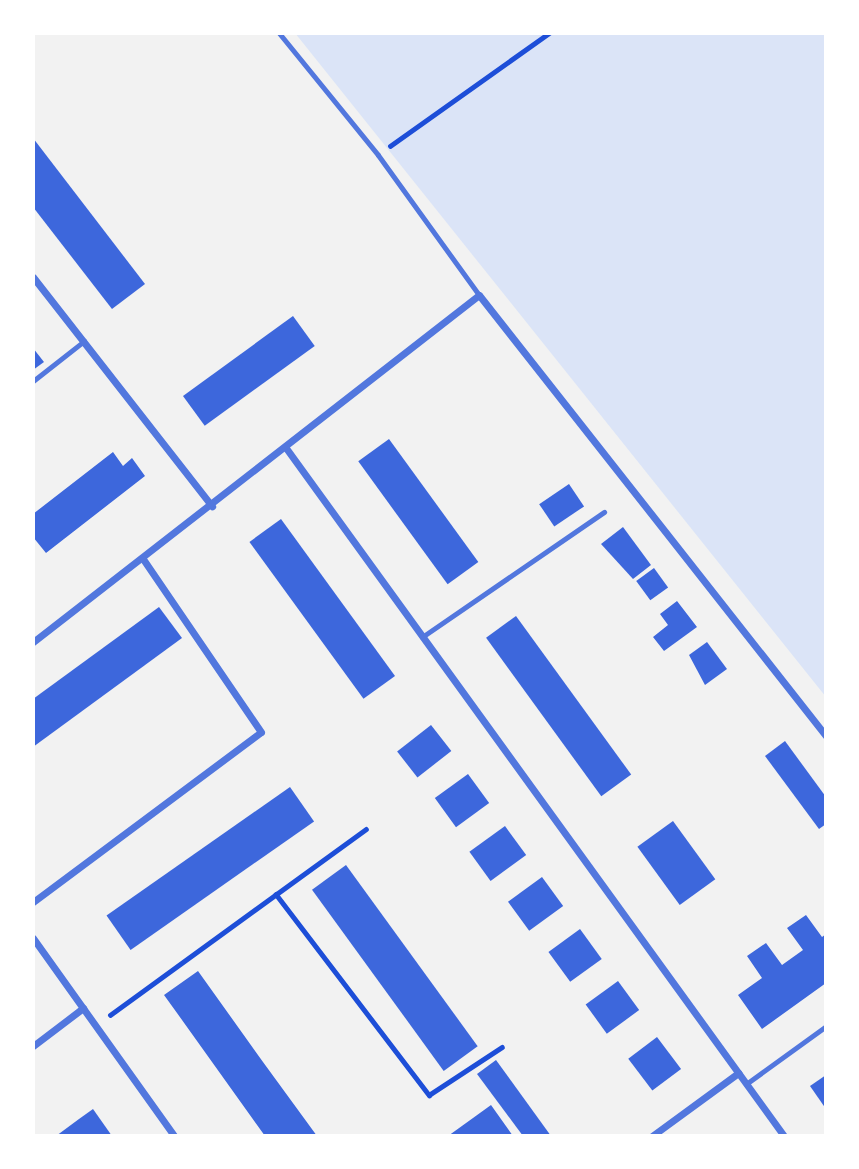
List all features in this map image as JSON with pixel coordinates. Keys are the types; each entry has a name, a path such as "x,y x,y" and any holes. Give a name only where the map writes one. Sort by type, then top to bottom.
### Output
{"street":[{"path":"33,277 212,506"},
{"path":"34,640 212,506 479,295 826,736"},
{"path":"286,448 783,1136"},
{"path":"33,902 261,732 143,559"},
{"path":"33,938 174,1136"},
{"path":"33,1045 83,1008"},
{"path":"652,1136 738,1073"}],"lane":[{"path":"279,33 378,155 479,295"},
{"path":"33,381 84,341"},
{"path":"422,638 604,512"},
{"path":"746,1084 826,1026"}],"path":[{"path":"378,155 549,33"},
{"path":"95,1025 366,829"},
{"path":"276,894 429,1095 502,1047"}],"shaded area":[{"path":"295,33 826,33 826,697"}],"building":[{"path":"33,138 145,284 112,309 33,207"},
{"path":"293,316 315,346 205,426 183,396"},
{"path":"33,348 44,362 33,370"},
{"path":"389,439 478,562 448,584 358,461"},
{"path":"113,452 123,466 132,458 145,476 46,553 33,537 33,514"},
{"path":"569,484 584,506 554,527 539,504"},
{"path":"281,519 395,676 363,699 249,542"},
{"path":"623,527 651,565 633,579 601,544"},
{"path":"654,568 668,587 650,600 636,581"},
{"path":"677,601 697,627 664,651 653,637 668,625 660,614"},
{"path":"159,607 182,638 33,747 33,699"},
{"path":"516,616 631,775 601,796 486,638"},
{"path":"707,642 727,669 705,685 689,655"},
{"path":"431,725 451,751 417,777 397,751"},
{"path":"785,741 826,797 826,824 819,829 765,756"},
{"path":"468,774 489,803 456,827 435,798"},
{"path":"290,787 314,821 131,950 107,915"},
{"path":"673,821 715,879 680,905 637,847"},
{"path":"505,826 526,855 491,881 469,852"},
{"path":"346,865 478,1046 444,1071 312,890"},
{"path":"542,877 563,906 529,931 508,902"},
{"path":"806,915 822,937 826,934 826,983 762,1029 738,995 762,978 747,956 766,943 782,965 803,950 787,928"},
{"path":"580,929 602,959 570,982 548,952"},
{"path":"198,971 317,1136 265,1136 164,995"},
{"path":"618,981 639,1010 607,1034 586,1005"},
{"path":"657,1037 681,1069 652,1091 628,1059"},
{"path":"496,1060 551,1136 523,1136 477,1074"},
{"path":"826,1075 826,1109 810,1086"},
{"path":"491,1105 513,1136 448,1136 473,1118"},
{"path":"93,1109 112,1136 56,1136 79,1119"}]}
